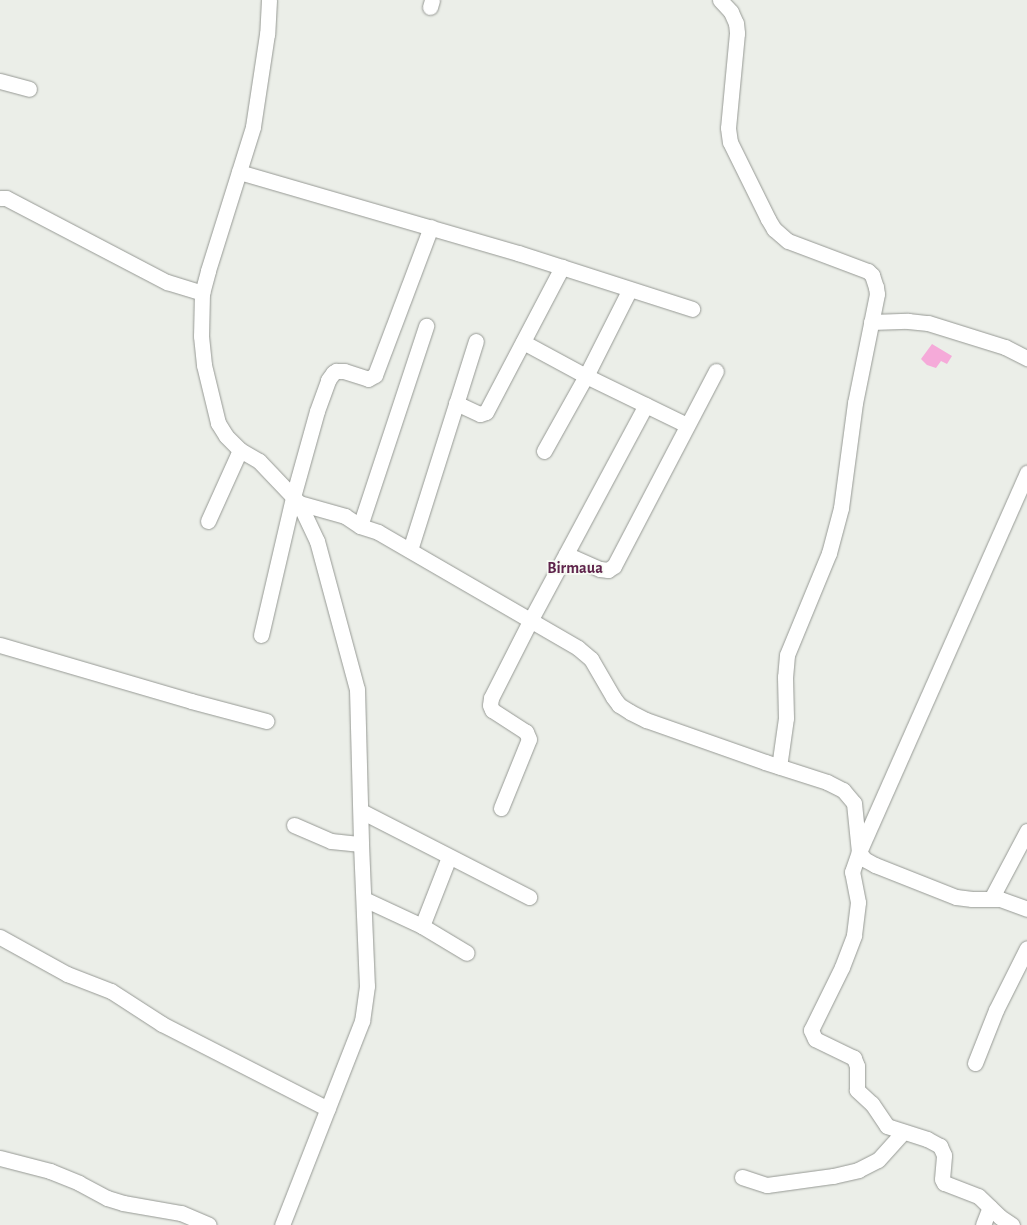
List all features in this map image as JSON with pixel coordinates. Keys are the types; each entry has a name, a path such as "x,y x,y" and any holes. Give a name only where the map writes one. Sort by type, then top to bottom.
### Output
{"street":[{"path":"269,0 267,34 253,127 202,293 201,336 204,365 218,423 226,436 240,450 259,461 296,500 317,541 357,689 366,1001 362,1021 282,1225"},
{"path":"720,0 731,12 736,23 737,33 728,128 730,142 768,219 780,235 799,246 859,267 872,275 877,294 856,403 841,508 829,553 787,655 785,677 786,718 779,767"},
{"path":"0,81 29,89"},
{"path":"239,172 562,267 692,309"},
{"path":"0,198 6,198 167,282 202,293"},
{"path":"261,635 296,500 317,411 330,375 340,370 368,379 375,375 431,228"},
{"path":"456,403 478,414 485,414 562,267"},
{"path":"544,451 586,376 630,289"},
{"path":"871,322 908,321 928,323 1005,347 1027,358"},
{"path":"360,526 426,326"},
{"path":"410,550 476,341"},
{"path":"523,342 586,376 687,425"},
{"path":"566,554 600,569 608,570 614,566 716,371"},
{"path":"501,808 529,738 526,732 492,710 490,705 530,621 646,405"},
{"path":"208,521 240,450"},
{"path":"1012,1225 978,1196 943,1182 945,1159 940,1146 927,1139 887,1126 872,1104 858,1090 857,1066 854,1058 815,1039 811,1033 813,1023 842,967 854,935 858,902 852,872 859,852 1027,473"},
{"path":"296,500 345,516 360,526 378,532 578,648 591,659 600,672 612,697 619,705 646,720 779,767 827,782 843,790 854,803 857,818 859,852 864,859 939,892 972,900 1000,899 1027,909"},
{"path":"0,645 191,701 266,721"},
{"path":"361,811 529,897"},
{"path":"294,825 331,840 361,844"},
{"path":"991,900 1027,831"},
{"path":"422,926 449,857"},
{"path":"364,899 422,926 467,953"},
{"path":"0,937 67,974 111,991 162,1024 328,1109"},
{"path":"975,1063 996,1010 1027,948"},
{"path":"742,1177 767,1185 852,1172 878,1160 903,1132"},
{"path":"0,1158 50,1171 79,1183 106,1198 123,1204 181,1213 209,1225"},
{"path":"983,1225 990,1207"}],"shaded area":[{"path":"932,344 952,356 947,364 941,361 936,368 927,365 921,359"}],"district":[{"name":"Birmaua","path":"575,568"}]}
